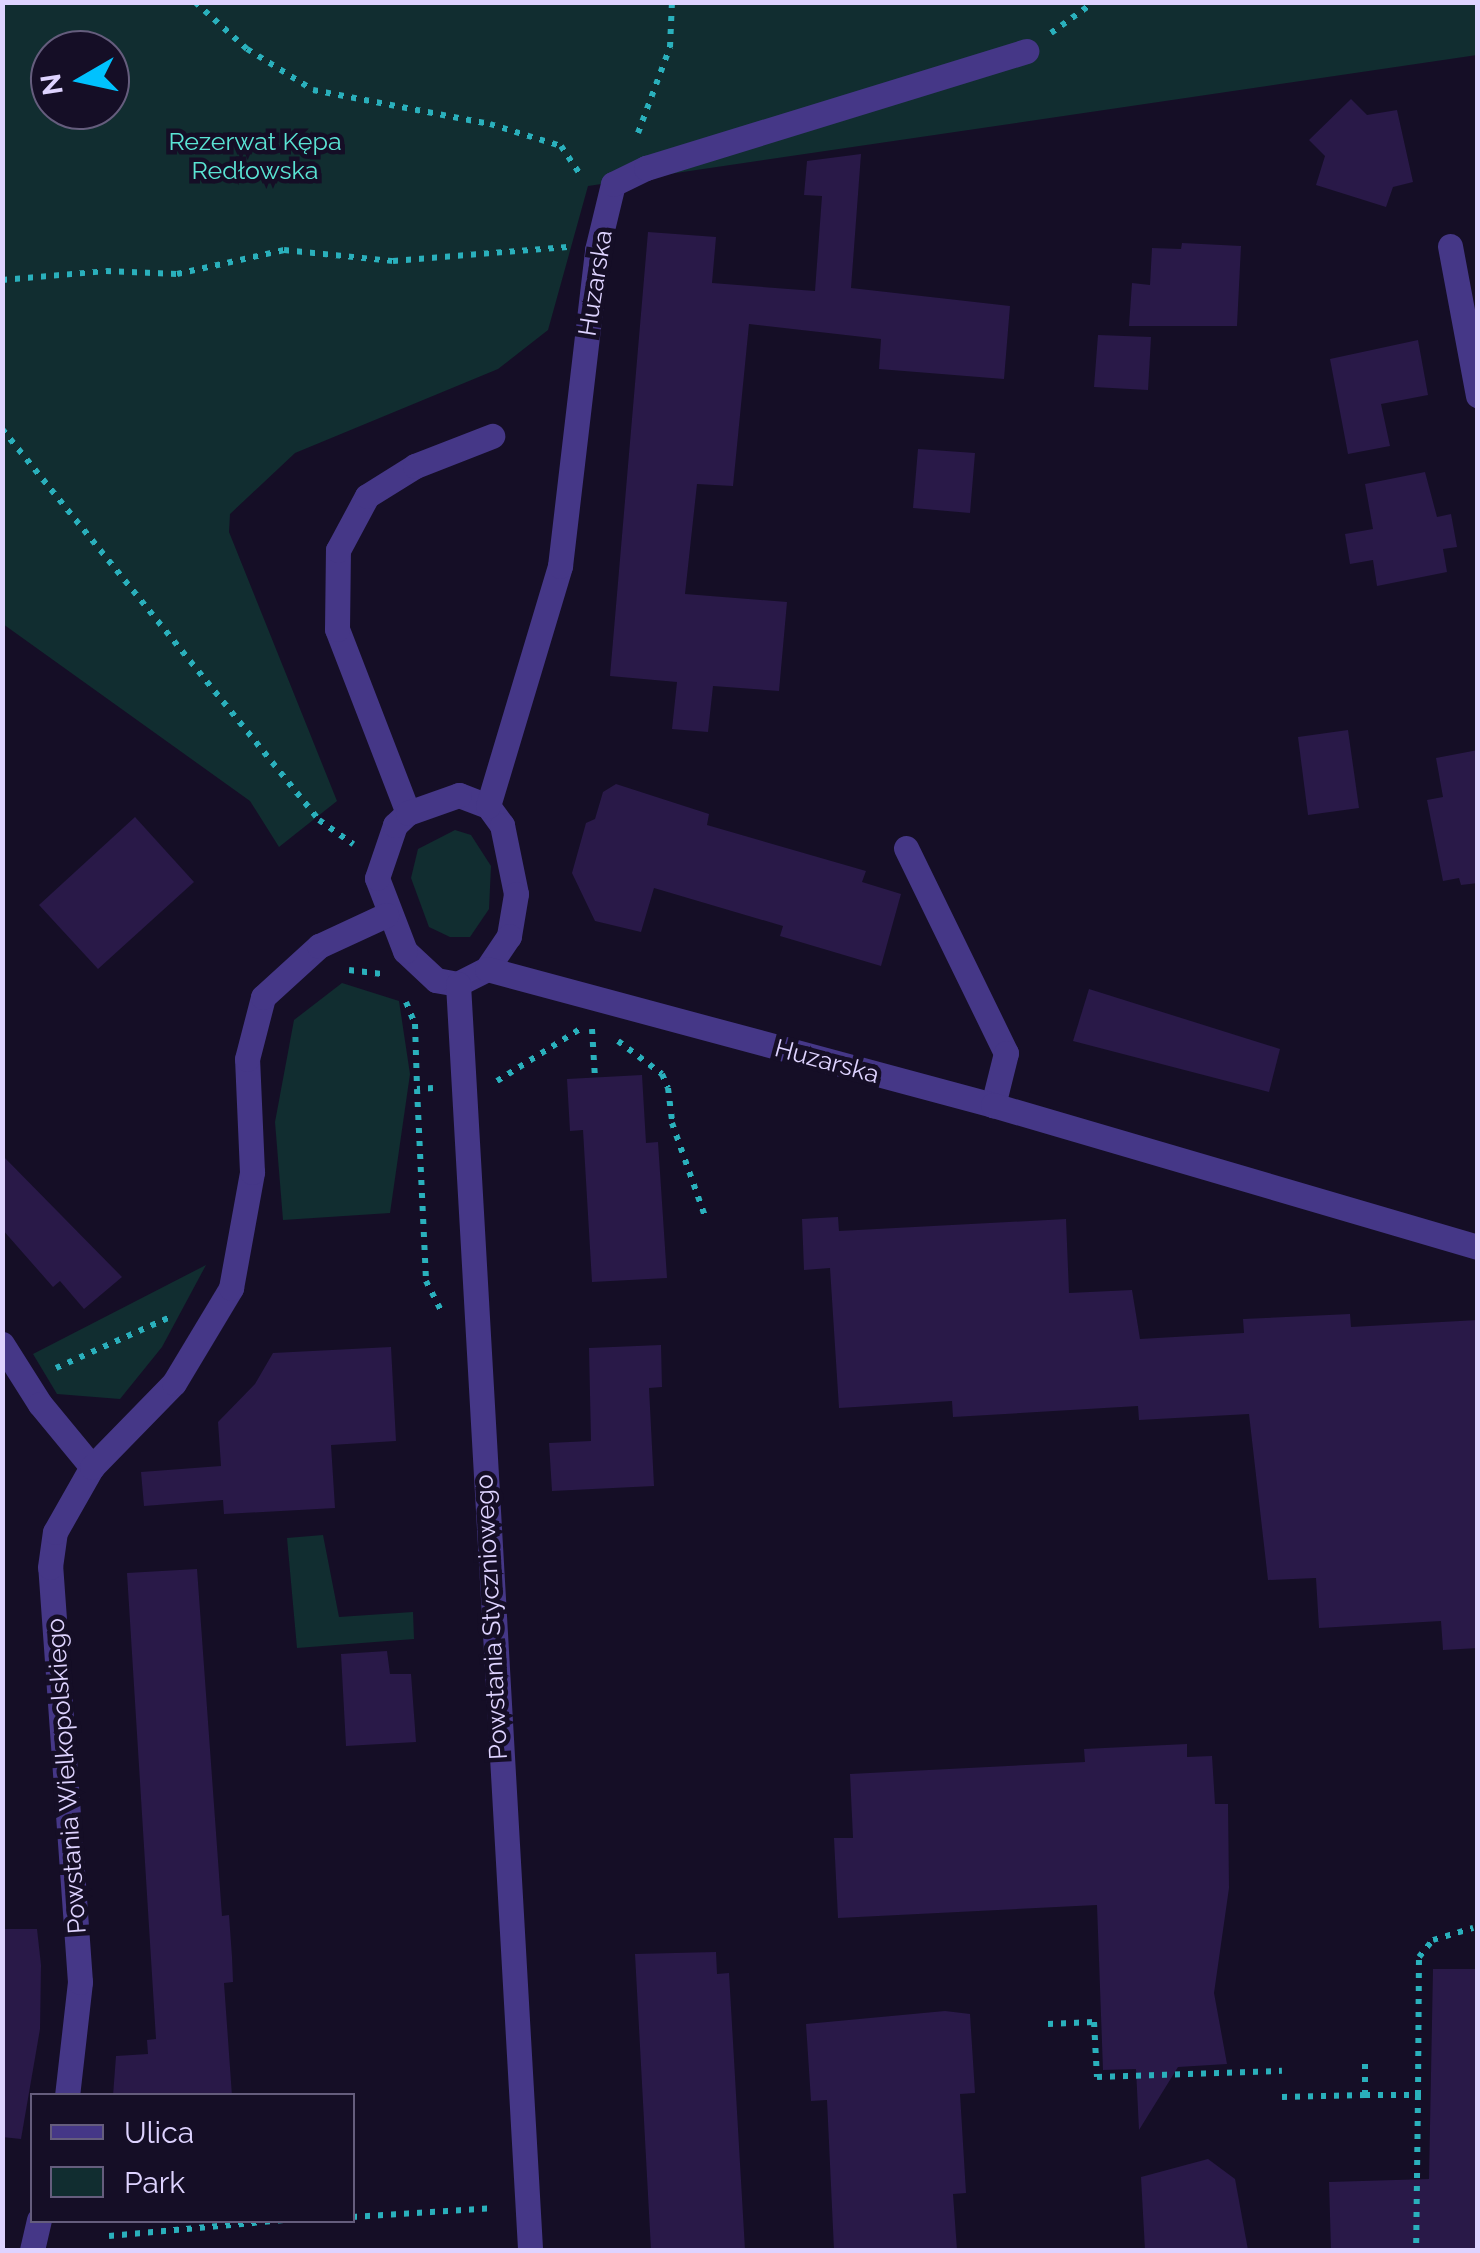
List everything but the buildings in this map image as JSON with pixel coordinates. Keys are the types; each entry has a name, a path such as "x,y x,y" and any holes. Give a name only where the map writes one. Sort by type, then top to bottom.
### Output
{"street":[{"path":"611,191 646,168 1026,51"},
{"name":"Huzarska","path":"488,806 560,566 597,250 611,191"},
{"path":"1450,246 1478,396"},
{"path":"408,813 336,629 338,550 366,496 415,466 492,436"},
{"path":"459,795 488,806 510,847 516,894 509,936 487,969 458,984 436,980 416,966 386,915 377,878 381,858 408,813 459,795"},
{"path":"906,848 1006,1054 993,1106"},
{"name":"Powstania Wielkopolskiego","path":"67,2093 80,1982 50,1567 62,1512 92,1467 174,1384 232,1288 252,1172 247,1060 263,997 319,946 386,915"},
{"name":"Huzarska","path":"487,969 993,1106 1478,1247"},
{"name":"Powstania Styczniowego","path":"458,984 530,2250"},
{"path":"2,1344 92,1467"},
{"path":"32,2250 38,2223"}],"path":[{"path":"195,2 247,49 312,90 490,124 560,146 588,186 611,191 670,47 672,2"},
{"path":"1026,51 1094,2"},
{"path":"2,280 106,271 176,274 284,250 393,261 597,250"},
{"path":"2,430 320,820 381,858"},
{"path":"342,969 382,974 392,983"},
{"path":"402,993 414,1024 417,1088"},
{"path":"595,1078 591,1021 662,1074 706,1218"},
{"path":"20,1372 62,1367 232,1288"},
{"path":"1416,2250 1419,1958 1433,1940 1473,1928"},
{"path":"1048,2024 1094,2022 1097,2078 1282,2071"},
{"path":"1364,2095 1366,2063"},
{"path":"1282,2097 1418,2095"},
{"path":"355,2216 496,2208"},
{"path":"121,2223 123,2230"},
{"path":"109,2236 123,2230 237,2223"}],"green space":[{"name":"Rezerwat Kępa Redłowska","path":"3,3 1477,3 1477,55 588,186 548,330 498,369 295,453 230,514 229,532 337,801 279,847 250,801 3,624"},
{"path":"455,830 471,835 491,866 489,909 470,937 450,937 429,927 411,878 418,849"},
{"path":"342,983 399,1001 410,1074 390,1213 283,1220 275,1122 294,1020"},
{"path":"206,1265 162,1347 120,1399 57,1394 33,1354"},
{"path":"323,1535 339,1617 413,1612 414,1639 297,1648 287,1538"}]}
